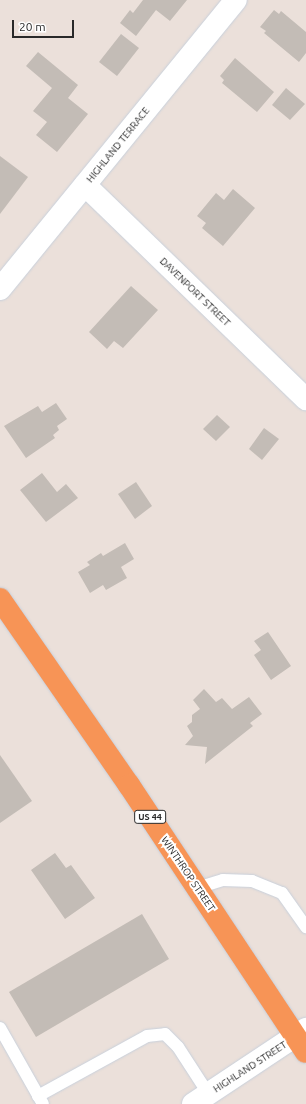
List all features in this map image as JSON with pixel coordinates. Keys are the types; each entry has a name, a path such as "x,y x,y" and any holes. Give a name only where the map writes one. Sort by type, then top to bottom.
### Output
{"highway":[{"name":"WINTHROP STREET","path":"0,599 303,1039"}],"street":[{"name":"HIGHLAND TERRACE","path":"0,289 236,0"},
{"name":"DAVENPORT STREET","path":"85,185 306,399"},
{"name":"HIGHLAND STREET","path":"201,1099 303,1039"}],"lane":[{"path":"198,888 223,880 252,881 282,893 306,927"},
{"path":"0,1028 40,1100 147,1036 165,1034 178,1047 201,1099"}],"building":[{"path":"143,0 187,0 170,21 156,10 136,36 120,23 130,10 133,13"},
{"path":"274,10 279,14 281,11 306,32 306,53 299,62 264,33 266,31 260,27"},
{"path":"121,34 139,48 117,76 99,62"},
{"path":"38,52 78,85 68,98 88,114 57,152 36,135 47,122 33,111 52,88 26,66"},
{"path":"235,58 274,92 257,112 222,83 224,80 220,76"},
{"path":"286,88 305,104 290,120 272,105"},
{"path":"0,156 28,177 0,214"},
{"path":"233,189 255,208 223,246 202,228 206,223 197,216 216,193 224,200"},
{"path":"131,286 158,310 123,348 114,341 107,349 89,332"},
{"path":"56,403 67,419 57,426 59,430 53,435 55,438 26,458 4,426 38,406 42,412"},
{"path":"217,415 230,427 216,441 203,429"},
{"path":"264,428 279,439 262,460 249,449"},
{"path":"42,473 57,492 66,484 78,498 46,522 20,490"},
{"path":"136,482 152,506 135,519 118,494"},
{"path":"125,543 134,559 121,567 127,578 106,590 103,585 90,593 78,572 90,565 87,562 101,553 103,556"},
{"path":"268,632 291,666 271,680 254,655 261,650 254,641"},
{"path":"204,689 216,702 222,698 232,709 249,697 262,714 250,723 253,726 205,764 207,747 185,745 193,736 187,726 192,722 192,715 200,709 193,700"},
{"path":"0,755 32,801 0,823"},
{"path":"55,853 66,868 71,865 95,898 65,919 31,870"},
{"path":"142,914 169,959 36,1037 9,992"}]}
